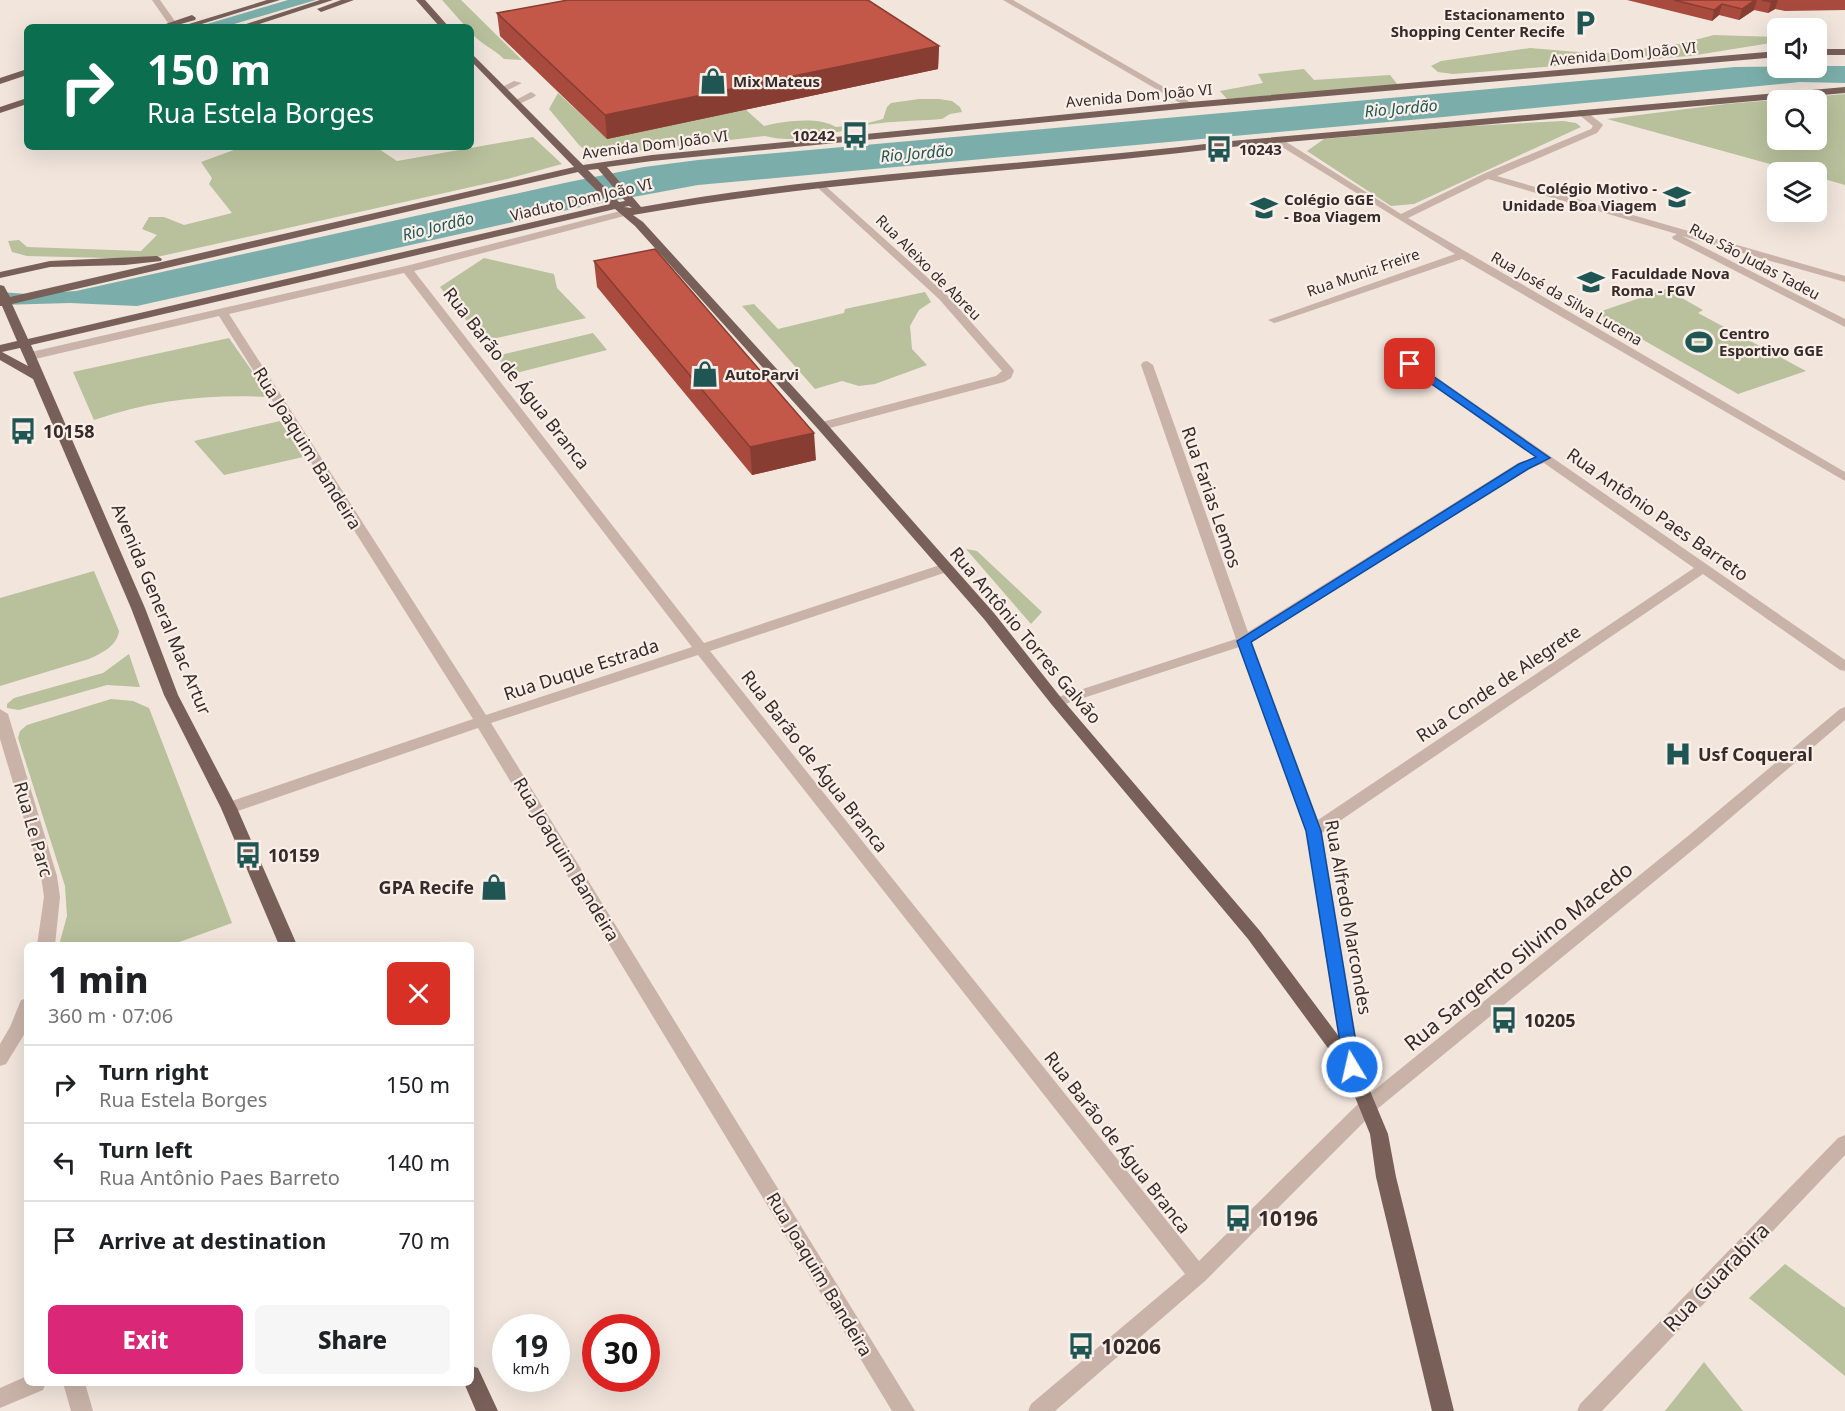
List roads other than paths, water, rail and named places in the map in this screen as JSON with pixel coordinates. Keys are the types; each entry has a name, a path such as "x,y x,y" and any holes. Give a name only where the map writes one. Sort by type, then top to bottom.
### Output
{"main road":[{"path":"173,24 252,0"},
{"path":"193,24 276,0"},
{"path":"251,24 329,0"},
{"path":"274,24 350,0"},
{"path":"420,0 442,24"},
{"path":"1827,52 1845,52"},
{"name":"Avenida Dom João VI","path":"506,186 585,171 807,141 1767,55"},
{"path":"474,59 585,171 626,208 821,185 1134,156 1277,140 1845,90"},
{"path":"0,75 24,68"},
{"path":"0,81 24,73"},
{"path":"0,101 24,94"},
{"path":"0,110 24,102"},
{"name":"Viaduto Dom João VI","path":"0,349 656,197 761,182 1021,162 1081,160"},
{"path":"603,169 631,198 626,208"},
{"path":"0,275 50,264 125,262 163,258 474,188 506,186"},
{"name":"Viaduto Dom João VI","path":"0,303 506,186"},
{"name":"Rua Antônio Torres Galvão","path":"626,208 989,616 1057,702 1254,935 1352,1067 1369,1105"},
{"name":"Avenida General Mac Artur","path":"0,288 138,608 171,694 229,808 287,942"},
{"path":"0,355 40,378"},
{"path":"1369,1105 1378,1134 1386,1178 1443,1411"},
{"path":"474,1382 487,1411"}],"street":[{"path":"156,0 173,24"},
{"path":"1007,0 1190,105"},
{"path":"503,89 517,83"},
{"path":"517,102 531,95"},
{"path":"1400,218 1487,176 1594,131 1598,124 1581,112"},
{"name":"Rua José da Silva Lucena","path":"1277,140 1400,218 1845,477"},
{"path":"1487,176 1845,279"},
{"name":"Rua Aleixo de Abreu","path":"821,185 943,297 1008,371 1006,375 822,426"},
{"path":"31,356 407,269 626,208"},
{"name":"Rua São Judas Tadeu","path":"1651,223 1733,268 1845,324"},
{"name":"Rua Muniz Freire","path":"1274,320 1463,255"},
{"name":"Rua Barão de Água Branca","path":"407,269 702,650 1198,1275"},
{"name":"Rua Joaquim Bandeira","path":"222,312 482,721 904,1411"},
{"name":"Rua Antônio Paes Barreto","path":"1391,350 1845,667"},
{"name":"Rua Farias Lemos","path":"1147,365 1244,641"},
{"path":"1057,702 1244,641 1523,466 1545,458"},
{"name":"Rua Conde de Alegrete","path":"1314,831 1704,567"},
{"name":"Rua Duque Estrada","path":"229,808 482,721 945,568"},
{"name":"Rua Alfredo Marcondes","path":"1244,641 1314,831 1352,1067"},
{"name":"Rua Sargento Silvino Macedo","path":"1039,1411 1198,1275 1369,1105 1676,855 1845,712"},
{"name":"Rua Le Parc","path":"0,714 49,876 52,905 46,942"},
{"path":"0,1059 19,1028 24,1014"},
{"name":"Rua Guarabira","path":"1588,1411 1845,1143"},
{"path":"0,1398 28,1386"},
{"path":"75,1386 82,1411"}],"water":[{"path":"288,0 316,0 234,24 207,24"},
{"name":"Rio Jordão","path":"1827,66 1845,66 1845,83 1800,82 698,185 590,205 137,306 70,303 0,305 0,292 27,294 76,291 644,167 698,160 1735,67 1767,67 1767,78 1827,78"}],"place":[{"name":"Estacionamento Shopping Center Recife","path":"1585,23"},
{"name":"Mix Mateus","path":"713,81"},
{"name":"10242","path":"855,135"},
{"name":"10243","path":"1219,149"},
{"name":"Colégio Motivo - Unidade Boa Viagem","path":"1677,197"},
{"name":"Colégio GGE - Boa Viagem","path":"1264,208"},
{"name":"Faculdade Nova Roma - FGV","path":"1591,282"},
{"name":"Centro Esportivo GGE","path":"1699,342"},
{"name":"AutoParvi","path":"705,374"},
{"name":"10158","path":"23,431"},
{"name":"Usf Coqueral","path":"1678,754"},
{"name":"10159","path":"248,855"},
{"name":"GPA Recife","path":"494,887"},
{"name":"10205","path":"1504,1020"},
{"name":"10196","path":"1238,1218"},
{"name":"10206","path":"1081,1346"}]}
